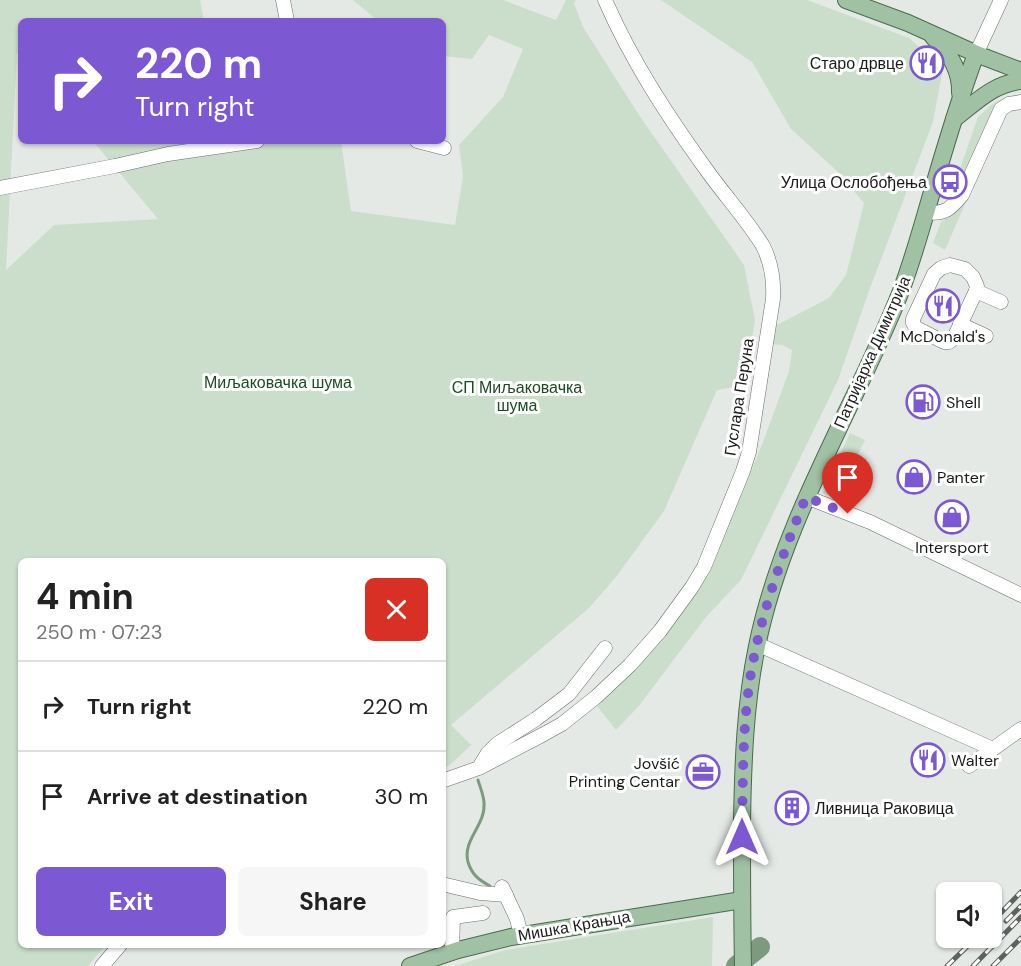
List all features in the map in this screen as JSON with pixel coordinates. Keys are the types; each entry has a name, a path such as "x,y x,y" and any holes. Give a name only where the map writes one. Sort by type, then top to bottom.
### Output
{"main road":[{"path":"846,0 926,30 976,54 1021,71"},
{"path":"926,30 946,50 954,63 960,82 960,99"},
{"name":"Патријарха Димитрија","path":"743,966 743,774 747,703 768,597 806,497 860,385 905,280 976,54"},
{"path":"954,119 992,90 1008,83 1021,81"},
{"name":"Мишка Крањца","path":"410,966 452,952 521,935 742,900"},
{"path":"438,966 452,952"}],"street":[{"path":"284,0 287,18"},
{"name":"Гуслара Перуна","path":"446,780 479,768 544,734 576,714 615,680 660,631 704,567 749,452 773,291 766,254 655,95 626,46 605,0"},
{"path":"976,54 1001,0"},
{"path":"926,212 942,213 956,202 962,195 1001,110 1009,104 1021,102"},
{"path":"0,188 168,154 236,144"},
{"path":"429,144 444,148"},
{"path":"950,265 964,269 976,281 976,291 954,338 949,342 944,342 916,328 913,319 934,274 941,268 950,265"},
{"path":"976,291 1001,302"},
{"path":"960,324 986,336"},
{"path":"806,497 870,522 1021,595"},
{"path":"757,644 993,749"},
{"path":"479,768 497,744 569,694 605,648"},
{"path":"969,766 1021,729"},
{"path":"446,885 480,893 504,891 517,919 521,935"},
{"path":"452,952 453,917 483,913"},
{"path":"102,966 117,948"}],"green space":[{"name":"Миљаковачка шума","path":"0,0 200,0 203,18 18,18 6,270 54,225 158,219 96,144 341,144 351,211 455,225 463,176 459,145 503,97 523,49 489,35 472,59 446,56 446,18 374,18 353,0 503,0 556,20 566,0 576,0 574,3 583,27 639,115 744,265 755,320 745,385 717,390 664,511 616,577 589,608 451,725 472,744 446,767 446,558 18,558 18,948 103,948 88,966 0,966"},
{"path":"661,0 807,0 909,38 943,68 933,122 838,380 741,580 706,617 638,707 616,730 597,706 659,643 709,575 763,442 789,371 792,350 782,345 770,344 773,327 829,298 846,275 864,203 837,171 791,129 752,62"},
{"path":"1021,94 1021,100 1013,101 965,181 947,206 978,117 991,105 1005,97"},
{"path":"965,204 945,250 933,243 941,222"},
{"path":"850,433 865,440 836,499 823,493"},
{"path":"713,917 712,966 455,966 505,950"}],"waterway":[{"path":"478,780 484,811 467,854 474,874 490,886"},
{"path":"736,966 760,947"}],"railway":[{"path":"1002,912 1021,892"},
{"path":"1006,921 1021,906"},
{"path":"973,966 1021,917"},
{"path":"993,966 1021,938"},
{"path":"947,966 966,948"}],"place":[{"name":"Старо дрвце","path":"927,63"},
{"name":"Улица Ослобођења","path":"950,182"},
{"name":"McDonald's","path":"943,306"},
{"name":"Shell","path":"923,402"},
{"name":"Panter","path":"914,477"},
{"name":"Intersport","path":"952,517"},
{"name":"Walter","path":"928,760"},
{"name":"Jovšić Printing Centar","path":"703,772"},
{"name":"Ливница Раковица","path":"792,808"}],"route":[{"path":"742,837 747,703 768,597 806,497 848,514"}],"park label":[{"name":"СП Миљаковачка шума","path":"517,396"}]}
